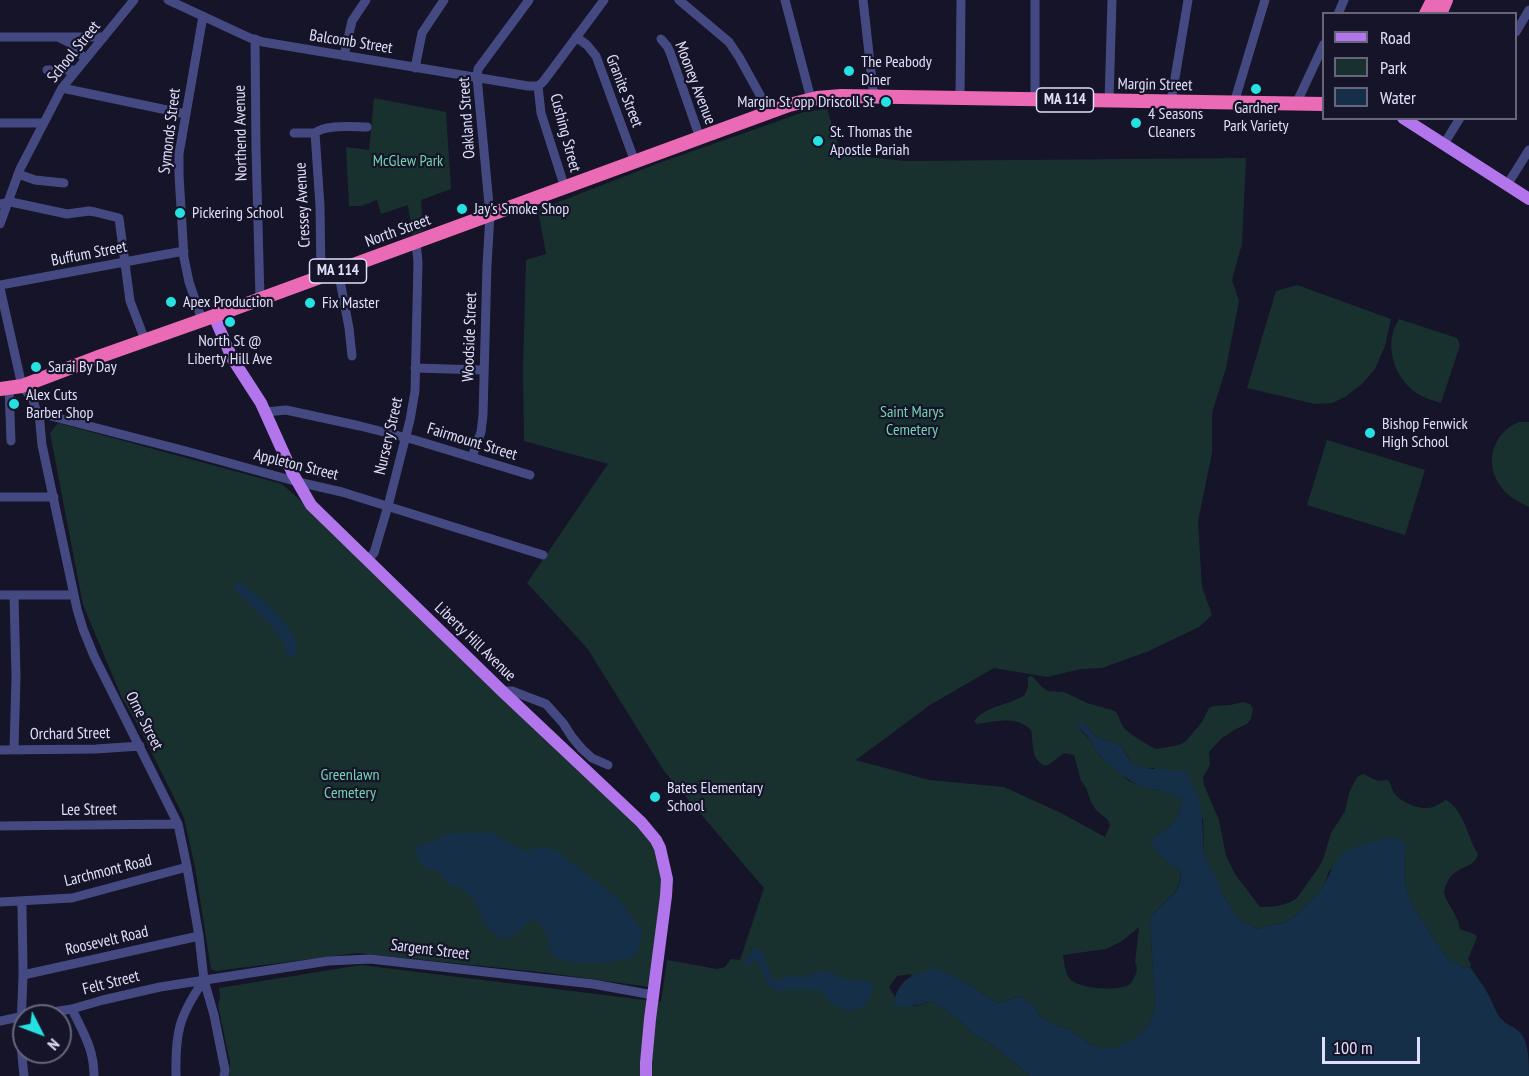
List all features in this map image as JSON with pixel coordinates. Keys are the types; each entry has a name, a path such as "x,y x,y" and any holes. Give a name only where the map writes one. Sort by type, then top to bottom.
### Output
{"highway":[{"name":"Margin Street","path":"809,100 841,96 1322,104"},
{"name":"North Street","path":"10,387 208,318 809,100"}],"main road":[{"path":"1406,120 1529,199"},
{"name":"Liberty Hill Avenue","path":"208,318 261,403 306,498 317,511 502,691 628,809 648,830 660,848 667,879 666,896 653,995 646,1076"}],"street":[{"name":"School Street","path":"0,225 3,204 62,87 134,0"},
{"name":"Balcomb Street","path":"168,0 255,39 415,68 538,86"},
{"path":"344,56 352,21 366,0"},
{"path":"415,68 422,33 444,0"},
{"name":"Oakland Street","path":"490,215 478,69 529,0"},
{"name":"Cushing Street","path":"565,188 541,113 538,86 604,0"},
{"path":"679,0 729,42 770,113"},
{"path":"785,0 809,100"},
{"path":"863,0 874,98"},
{"path":"960,98 961,0"},
{"path":"1035,0 1035,100"},
{"path":"1109,101 1112,0"},
{"path":"1171,102 1188,0"},
{"path":"1234,103 1265,0"},
{"path":"1517,29 1529,10"},
{"name":"Symonds Street","path":"203,16 178,175 186,269 208,318"},
{"path":"0,37 104,37"},
{"name":"Granite Street","path":"576,37 596,56 635,162"},
{"path":"58,38 70,43 86,59"},
{"name":"Northend Avenue","path":"255,39 260,299"},
{"name":"Mooney Avenue","path":"661,39 670,52 700,138"},
{"path":"1296,104 1322,46"},
{"path":"47,70 76,70"},
{"path":"62,87 186,114"},
{"path":"1444,144 1459,120"},
{"path":"0,123 44,123"},
{"path":"294,133 315,133 319,129 332,127 367,127"},
{"name":"Cressey Avenue","path":"315,133 320,206 321,277"},
{"path":"1507,185 1529,150"},
{"path":"18,174 35,180 64,183"},
{"path":"3,204 11,202 67,214 89,211 119,218 130,301 145,340"},
{"name":"Woodside Street","path":"472,458 482,424 490,215"},
{"name":"Nursery Street","path":"367,560 374,553 412,411 415,390 418,262 416,242"},
{"name":"Buffum Street","path":"0,287 184,251"},
{"path":"338,270 352,356"},
{"path":"0,287 10,387 12,441"},
{"path":"415,368 483,370"},
{"name":"Orne Street","path":"10,387 33,400 39,413 42,445 74,595 94,656 178,824 187,867 204,980 214,1016 225,1070 224,1076"},
{"name":"Fairmount Street","path":"266,412 286,410 405,437 530,475"},
{"name":"Appleton Street","path":"39,413 342,492 543,555"},
{"path":"0,497 54,497"},
{"path":"0,595 74,595"},
{"path":"14,595 16,677 14,750"},
{"path":"502,691 512,691 546,704 582,749 592,758 608,765"},
{"name":"Orchard Street","path":"0,750 140,746"},
{"name":"Lee Street","path":"0,826 178,824"},
{"name":"Larchmont Road","path":"0,902 72,898 187,867"},
{"path":"22,901 24,1004"},
{"name":"Roosevelt Road","path":"23,975 198,936"},
{"name":"Sargent Street","path":"204,980 328,961 370,959 593,984 653,995"},
{"path":"176,1076 177,1033 190,1000 204,980"},
{"name":"Felt Street","path":"72,1009 160,987 204,980"},
{"path":"72,1009 91,1048 94,1076"}],"green space":[{"name":"McGlew Park","path":"374,98 446,112 451,189 421,200 423,231 412,235 408,205 381,214 377,200 361,206 349,206 346,147 369,150"},
{"name":"Saint Marys Cemetery","path":"827,109 841,154 905,161 1246,158 1242,244 1232,280 1239,301 1226,368 1212,413 1212,453 1198,521 1202,587 1212,615 1199,627 1149,651 1102,668 1081,669 1047,677 994,668 930,705 856,760 929,780 1004,787 1061,813 1105,837 1110,825 1091,802 1081,781 1074,755 1064,753 1045,766 1040,763 1033,751 1031,730 1025,725 1012,721 976,724 974,721 985,712 1025,695 1028,677 1032,676 1048,691 1064,692 1087,703 1115,711 1125,729 1156,749 1179,745 1186,741 1202,722 1209,708 1243,702 1250,704 1253,709 1251,719 1247,724 1222,738 1209,752 1210,765 1203,777 1204,785 1219,820 1226,856 1235,874 1260,907 1284,904 1297,898 1324,857 1331,833 1345,811 1349,793 1357,777 1363,774 1378,781 1388,780 1394,793 1401,800 1428,808 1446,800 1462,817 1478,854 1472,863 1451,876 1444,893 1460,929 1477,937 1468,959 1470,967 1465,968 1450,960 1440,949 1414,908 1406,889 1404,864 1406,852 1384,838 1366,845 1329,871 1324,885 1316,896 1285,923 1257,929 1236,916 1221,891 1204,854 1203,819 1154,768 1143,769 1132,764 1122,746 1095,736 1085,724 1079,728 1100,756 1129,781 1154,790 1170,792 1181,798 1180,811 1174,822 1153,838 1162,858 1180,871 1180,879 1175,892 1150,919 1155,1006 1150,1023 1138,1036 1115,1048 1099,1048 1088,1043 1069,1029 1057,1026 1040,1016 1034,1006 1020,996 998,1003 951,975 934,971 910,977 912,974 897,976 889,987 895,997 907,1006 932,1001 956,1017 976,1036 990,1043 1030,1076 229,1076 230,1062 218,1006 219,988 361,965 661,1002 667,960 717,969 725,967 731,959 740,960 764,888 664,771 587,648 527,583 608,464 524,441 526,260 546,254 538,210 659,163 804,112","holes":["1139,927 1135,962 1137,971 1130,984 1108,989 1089,987 1074,982 1069,978 1063,955 1106,949 1122,941"]},
{"path":"1297,285 1391,319 1385,346 1375,369 1362,384 1345,397 1332,403 1315,404 1247,388 1276,291"},
{"path":"1399,319 1457,338 1460,345 1441,403 1415,392 1403,380 1395,365 1391,340"},
{"path":"1519,422 1529,422 1529,507 1505,491 1496,479 1493,470 1493,450 1497,442 1502,434"},
{"name":"Greenlawn Cemetery","path":"58,423 282,484 309,508 646,834 660,858 664,884 650,987 540,972 357,953 216,971 211,969 195,867 184,818 122,698 83,605 50,433"},
{"path":"1327,440 1425,470 1405,535 1307,505"}],"water":[{"path":"238,581 270,606 287,625 296,645 296,655 291,657 287,654 278,634 235,590 234,586"},
{"path":"1077,722 1085,724 1095,736 1122,746 1136,766 1186,771 1201,803 1204,854 1220,884 1221,891 1236,916 1257,929 1285,923 1294,917 1316,896 1335,863 1346,850 1384,838 1400,840 1405,844 1406,889 1414,908 1440,949 1450,960 1465,968 1470,967 1486,990 1498,1015 1524,1038 1529,1076 1030,1076 990,1043 976,1036 956,1017 932,1001 908,1006 893,1004 898,990 906,980 925,970 932,969 956,977 998,1003 1020,996 1034,1006 1040,1016 1057,1026 1069,1029 1099,1048 1115,1048 1138,1036 1150,1023 1155,1006 1150,919 1175,892 1181,879 1180,871 1153,848 1153,838 1174,822 1180,811 1181,798 1141,786 1122,775 1098,753"},
{"path":"491,832 525,851 540,847 555,850 619,899 640,928 642,935 637,954 631,958 597,964 576,963 556,958 550,951 547,935 539,923 533,920 510,937 498,936 487,927 467,892 450,885 438,872 426,869 417,857 416,849 421,844 441,836"},
{"path":"757,948 762,950 774,981 792,975 801,978 821,970 846,980 867,981 873,984 870,998 862,1007 851,1010 835,1006 820,990 776,991 768,985 758,962 754,960 748,966 743,966 748,956"}],"place":[{"name":"The Peabody Diner","path":"849,71"},
{"name":"Gardner Park Variety","path":"1256,89"},
{"name":"Margin St opp Driscoll St","path":"886,102"},
{"name":"4 Seasons Cleaners","path":"1136,123"},
{"name":"St. Thomas the Apostle Pariah","path":"818,141"},
{"name":"Jay's Smoke Shop","path":"462,209"},
{"name":"Pickering School","path":"180,213"},
{"name":"Apex Production","path":"171,302"},
{"name":"Fix Master","path":"310,303"},
{"name":"North St @ Liberty Hill Ave","path":"230,322"},
{"name":"Sarai By Day","path":"36,367"},
{"name":"Alex Cuts Barber Shop","path":"14,404"},
{"name":"Bishop Fenwick High School","path":"1370,433"},
{"name":"Bates Elementary School","path":"655,797"}]}
